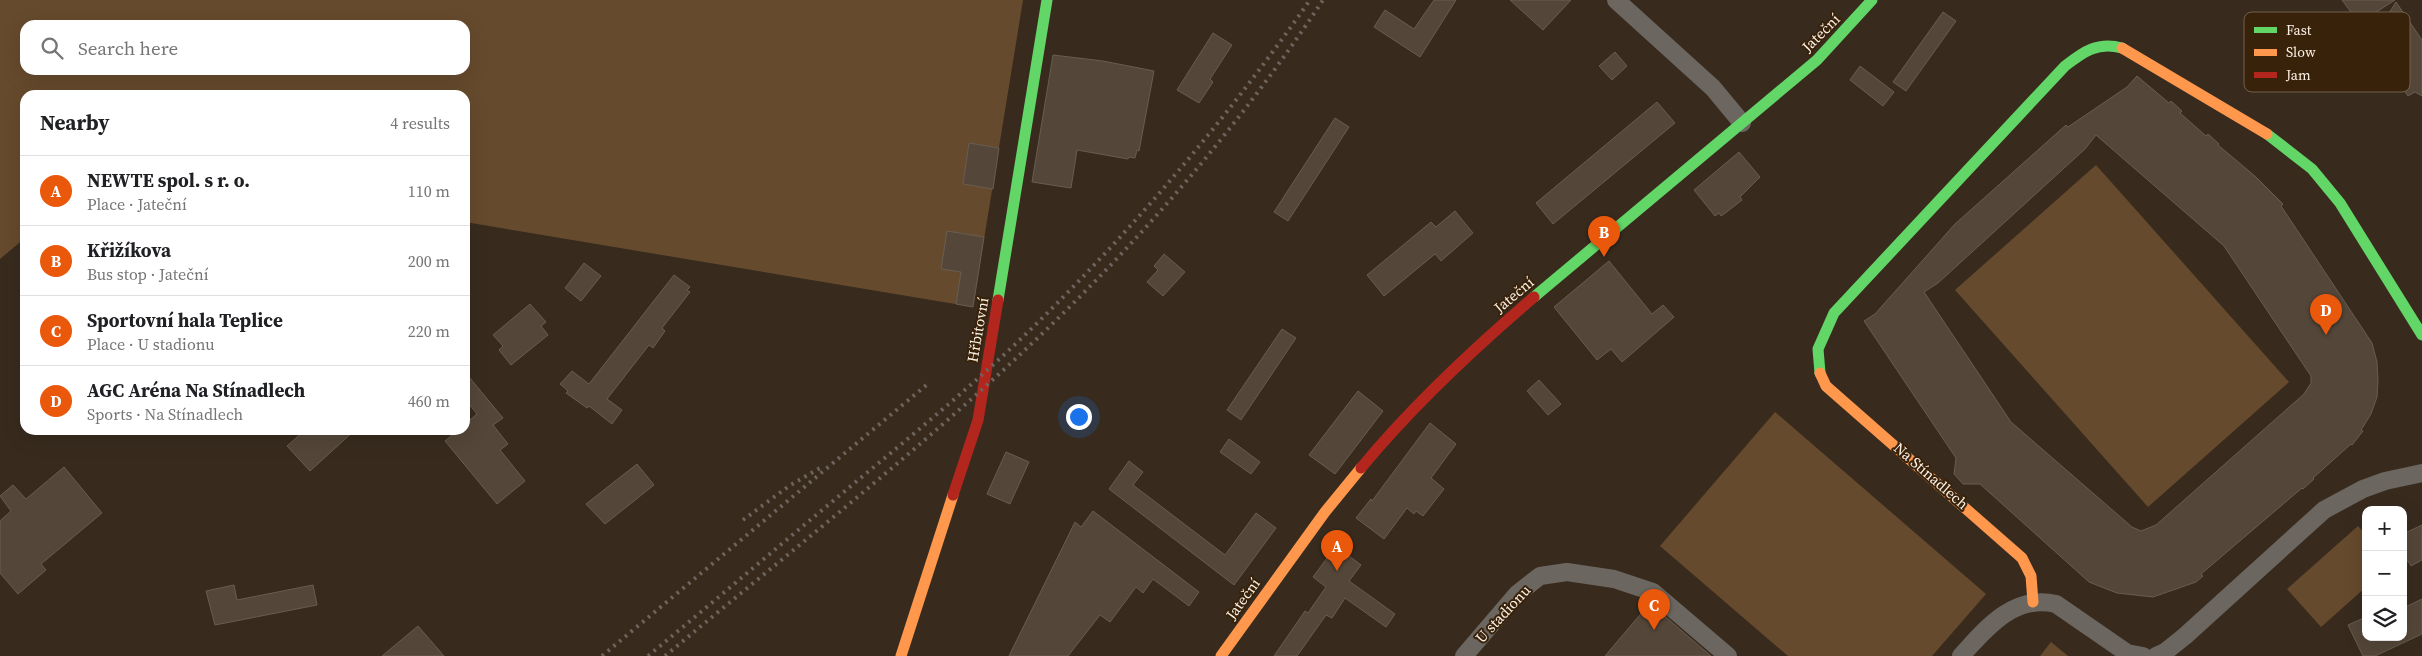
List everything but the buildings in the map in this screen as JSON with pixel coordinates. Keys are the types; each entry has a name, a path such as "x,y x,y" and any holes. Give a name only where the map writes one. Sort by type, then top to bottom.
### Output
{"street":[{"name":"Hřbitovní","path":"901,656 978,420 1047,0"},
{"path":"1616,0 1713,88 1742,123"},
{"name":"Jateční","path":"1221,656 1325,512 1388,435 1442,379 1513,315 1816,60 1872,0"},
{"name":"Na Stínadlech","path":"2032,602 2031,576 2022,558 1826,386 1819,372 1816,357 1819,338 1834,313 2065,66 2085,50 2101,44 2115,44 2130,51 2267,134 2301,158 2340,203 2422,335"},
{"path":"2156,656 2165,652 2185,636 2324,510 2363,489 2386,481 2422,473"},
{"name":"U stadionu","path":"1464,656 1517,594 1540,576 1567,572 1614,580 1653,592 1728,656"},
{"path":"1961,656 1981,634 2006,612 2020,604 2045,601 2056,604 2127,653 2143,656"}],"shaded area":[{"path":"0,0 1023,0 973,307 470,223 470,90 20,90 20,242 0,259"},
{"path":"2096,165 2289,382 2148,507 1955,290"},
{"path":"1775,412 1986,594 1932,656 1788,656 1660,546"},
{"path":"2358,526 2362,530 2362,591 2321,627 2287,589"},
{"path":"2051,642 2068,656 2040,656"}],"railway":[{"path":"648,656 944,408 1027,333 1104,255 1176,173 1245,88 1310,0"},
{"path":"665,656 938,428 1026,349 1067,309 1147,226 1185,183 1257,93 1323,0"},
{"path":"602,656 930,382"},
{"path":"743,520 789,486 820,468"}],"traffic: fast":[{"path":"998,300 1047,0"},
{"path":"1534,297 1817,60 1872,0"},
{"path":"1820,373 1818,349 1834,313 2065,66 2091,49 2106,46 2122,48"},
{"path":"2267,134 2312,169 2340,203 2422,335"}],"traffic: slow":[{"path":"2122,48 2267,134"},
{"path":"1820,373 1826,386 2022,558 2031,576 2033,602"},
{"path":"1221,656 1325,512 1361,468"},
{"path":"901,656 953,495"}],"traffic: jam":[{"path":"1361,468 1401,422 1444,379 1534,297"},
{"path":"953,495 978,420 998,300"}],"place":[{"name":"Křižíkova","path":"1604,257"},
{"name":"AGC Aréna Na Stínadlech","path":"2326,335"},
{"name":"NEWTE spol. s r. o.","path":"1337,571"},
{"name":"Sportovní hala Teplice","path":"1654,630"}]}
